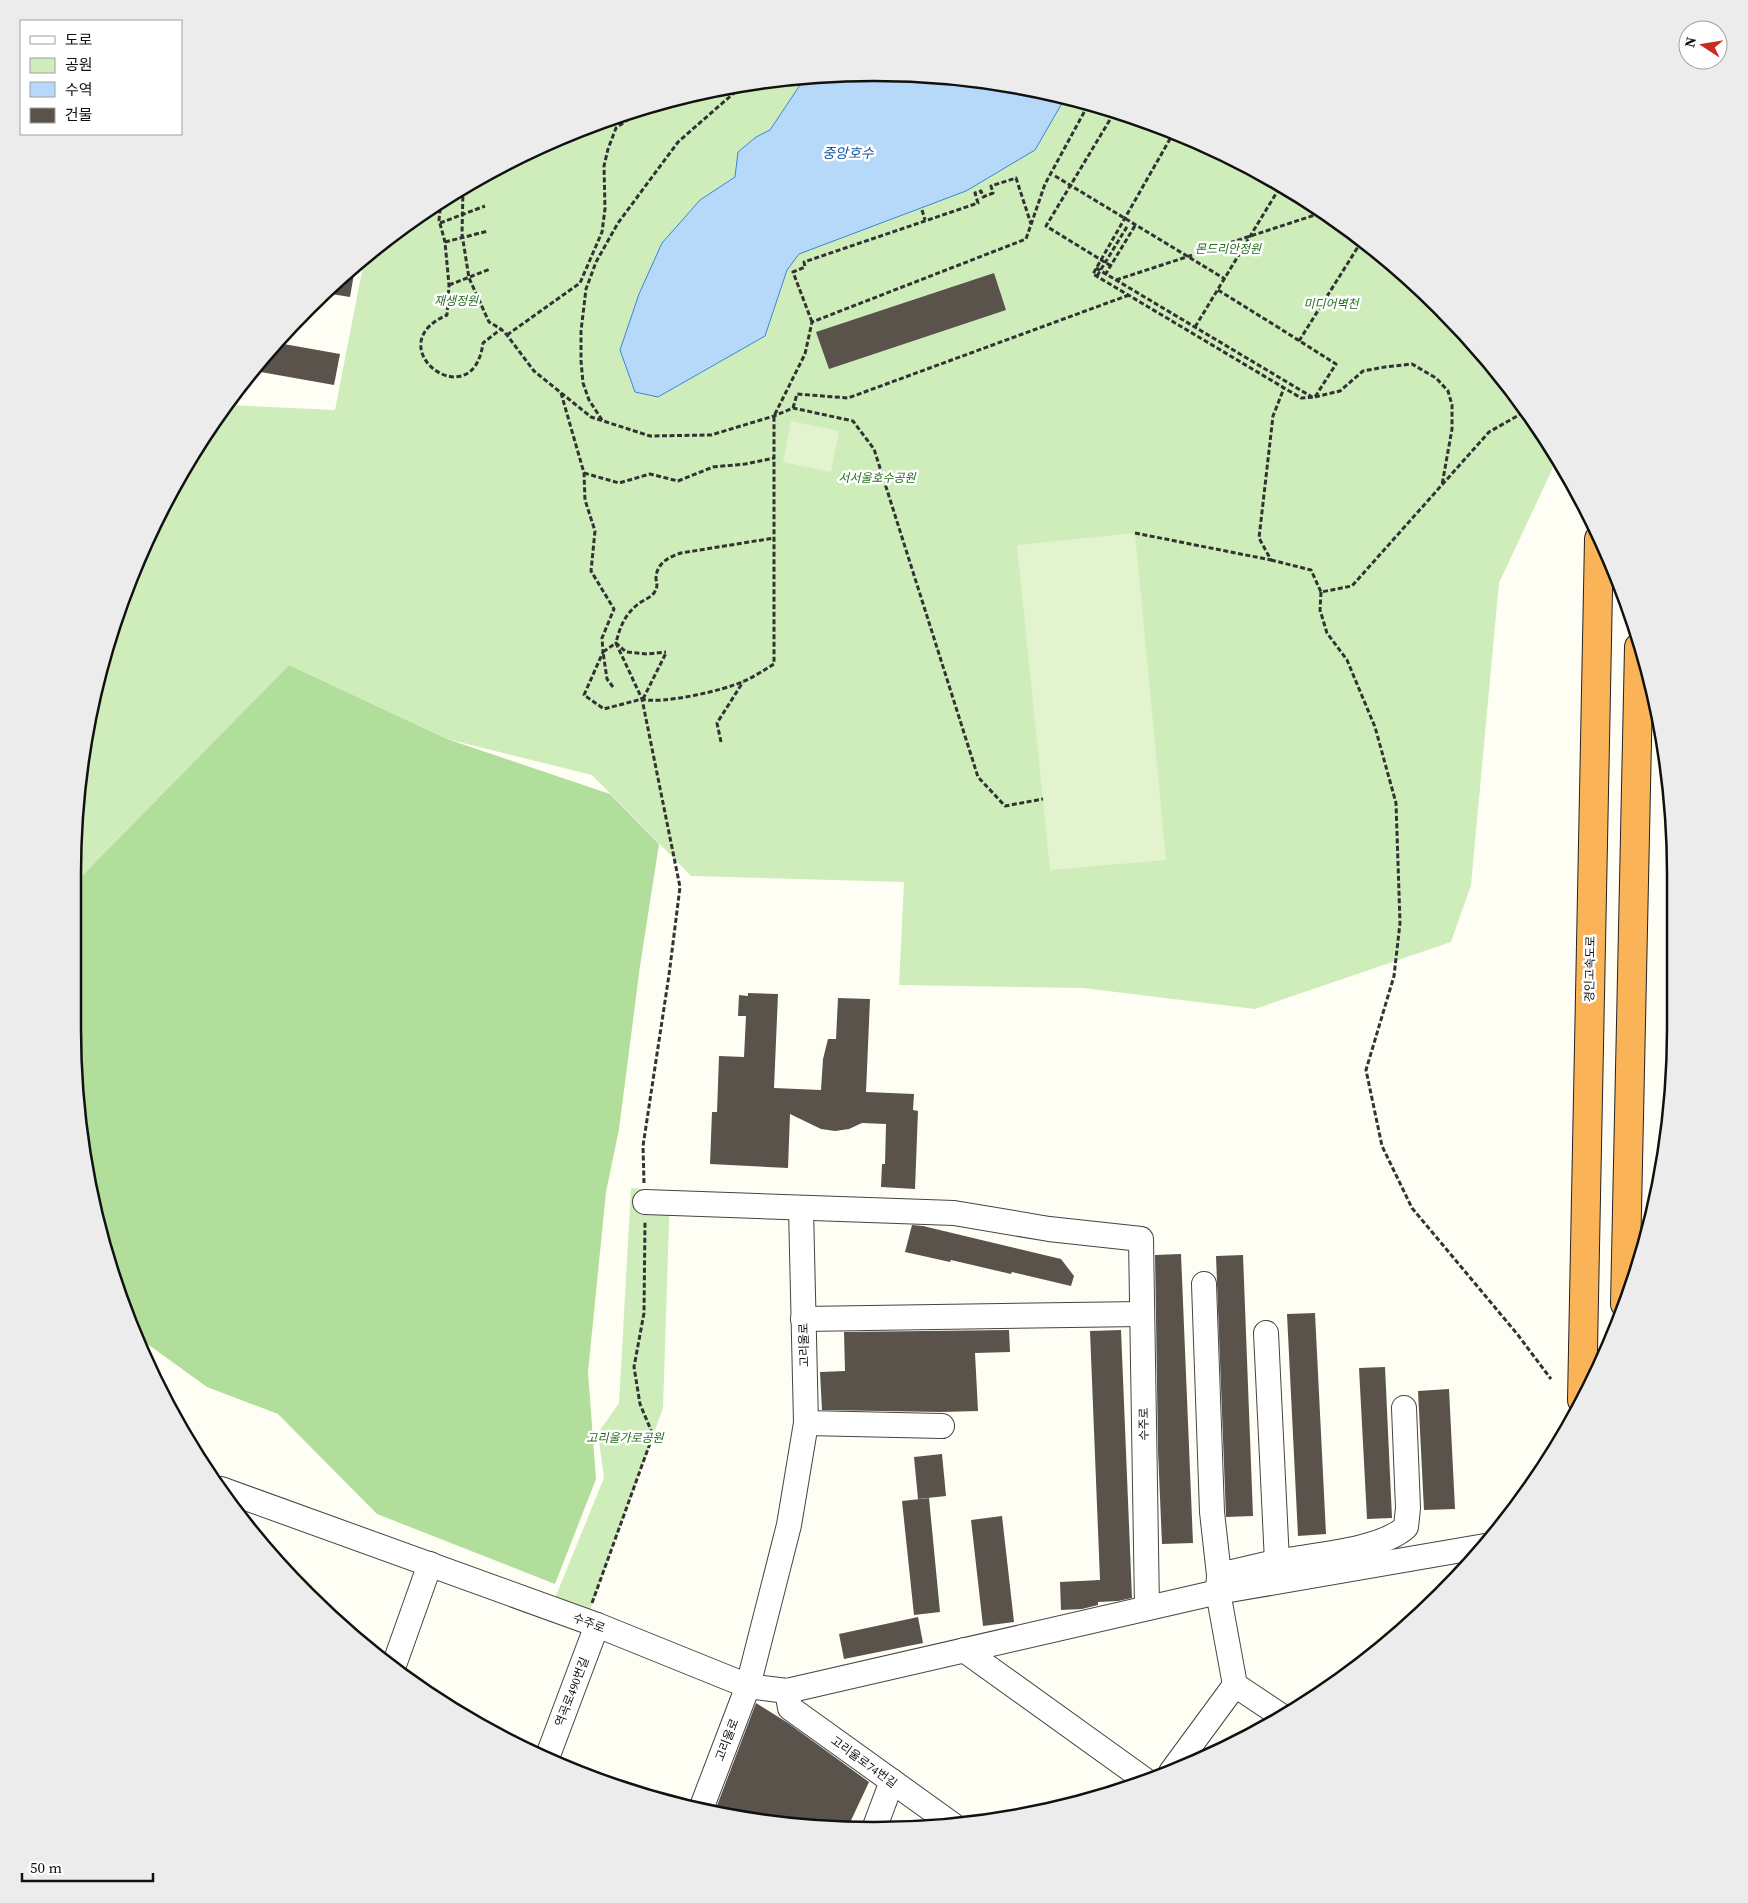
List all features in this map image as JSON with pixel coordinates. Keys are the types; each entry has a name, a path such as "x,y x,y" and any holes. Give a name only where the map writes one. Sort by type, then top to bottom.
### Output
{"highway":[{"name":"경인고속도로","path":"1582,1385 1599,554"},
{"path":"1625,1282 1639,664"}],"street":[{"path":"645,1202 801,1208"},
{"name":"수주로","path":"801,1208 954,1213 1049,1229 1141,1239 1147,1608"},
{"name":"고리울로","path":"703,1803 748,1686 789,1525 806,1423 801,1208"},
{"path":"1180,1760 1235,1685 1219,1584 1212,1512 1204,1284"},
{"path":"803,1319 1142,1314"},
{"path":"1266,1333 1277,1562"},
{"path":"1219,1584 1277,1562 1347,1551 1397,1535 1406,1528 1408,1508 1404,1408"},
{"path":"806,1423 942,1426"},
{"name":"수주로","path":"232,1493 591,1623 748,1686 788,1691 1147,1608 1219,1584 1474,1547"},
{"path":"395,1661 430,1564"},
{"name":"역곡로490번길","path":"548,1751 591,1623"},
{"path":"964,1650 1139,1776"},
{"path":"1235,1685 1276,1712"},
{"name":"고리울로74번길","path":"788,1691 790,1708 943,1818"},
{"path":"877,1822 892,1781"}],"path":[{"path":"603,421 589,400 583,383 581,361 581,331 586,289 596,262 618,223 678,142 733,94"},
{"path":"812,322 1026,239 1045,184 1085,110"},
{"path":"1111,118 1046,226 1111,266"},
{"path":"507,335 580,283 602,232 605,209 604,166 608,149 616,128 627,121"},
{"path":"1170,139 1093,274 1301,398 1340,391 1363,371 1385,367 1412,364 1436,378 1448,392 1452,405 1452,429 1442,485"},
{"path":"1055,176 1225,279"},
{"path":"616,643 603,652 584,695 604,709 642,699 646,701 700,694 743,682 774,664 774,416 805,354 812,322 793,272 805,267 804,262 978,203 974,193 981,191 983,197 993,193 991,186 1016,178 1031,224"},
{"path":"1195,328 1277,192"},
{"path":"463,197 463,238 469,278 489,322 507,335 534,371 591,417 650,436 711,435 794,408 853,421 874,449 978,777 1005,806 1043,799"},
{"path":"440,223 485,206"},
{"path":"922,210 925,220"},
{"path":"441,211 440,223 445,242 449,285 447,315 437,319 420,342 421,352 427,364 438,373 450,376 464,376 475,369 481,357 483,343 501,329"},
{"path":"1106,282 1314,215"},
{"path":"1102,279 1136,224"},
{"path":"1097,276 1128,225"},
{"path":"445,242 488,231"},
{"path":"1250,236 1218,290 1336,364 1313,397"},
{"path":"1299,341 1358,246"},
{"path":"1096,268 1313,397"},
{"path":"449,285 490,269"},
{"path":"794,408 796,394 848,398 1129,295"},
{"path":"1271,560 1259,538 1273,416 1284,388"},
{"path":"561,393 584,473 585,500 595,532 591,571 614,609 602,638 607,679 612,687"},
{"path":"1321,592 1352,586 1489,432 1520,415"},
{"path":"584,473 619,483 650,474 678,481 713,467 745,464 774,458"},
{"path":"1135,533 1271,560 1311,570 1321,592 1320,610 1327,634 1347,660 1375,728 1396,803 1400,923 1394,976 1366,1070 1382,1146 1412,1208 1518,1335 1551,1379"},
{"path":"591,1623 653,1435 640,1404 634,1367 644,1313 645,1202 643,1146 669,975 680,887 642,699 616,643 620,626 632,609 655,591 658,585 656,575 662,563 669,557 681,552 774,538"},
{"path":"616,643 626,652 648,654 666,652 642,699"},
{"path":"721,742 717,723 743,682"}],"green space":[{"name":"서서울호수공원","path":"874,81 926,83 977,88 1029,96 1129,123 1225,163 1270,187 1357,245 1435,313 1503,391 1554,466 1499,583 1471,885 1451,942 1255,1009 1083,988 899,985 904,882 691,876 592,775 447,739 289,665 81,877 83,822 88,771 96,719 108,669 123,619 142,571 163,523 187,478 235,405 335,410 363,268 391,245 434,215 478,187 523,163 619,123 669,108 719,96 822,83"},
{"path":"791,421 839,431 831,472 783,462"},
{"path":"1135,533 1166,860 1050,870 1017,545"},
{"path":"289,665 447,739 610,794 659,844 640,966 619,1129 606,1192 588,1372 596,1479 555,1584 377,1514 278,1414 207,1387 147,1344 123,1284 108,1234 96,1184 88,1132 83,1081 81,1029 81,877"},
{"name":"고리울가로공원","path":"631,1188 670,1192 663,1408 586,1621 551,1608 604,1478 598,1433 619,1403"}],"water":[{"name":"중앙호수","path":"874,81 926,83 977,88 1029,96 1062,104 1035,150 966,191 799,254 787,270 765,336 658,397 635,392 620,350 639,294 662,243 700,200 735,177 738,152 756,137 770,130 800,85 822,83"}],"building":[{"path":"994,273 1006,310 829,369 816,332"},
{"path":"354,276 350,297 333,294"},
{"path":"284,344 340,354 334,385 261,372"},
{"path":"748,993 778,994 774,1088 821,1090 823,1059 828,1039 836,1039 838,998 870,999 866,1092 914,1094 913,1110 918,1111 915,1189 881,1187 882,1164 885,1164 886,1124 862,1123 849,1129 835,1131 821,1129 790,1114 788,1168 710,1164 712,1112 717,1112 719,1056 744,1057 746,1016 738,1016 739,995 748,996"},
{"path":"912,1225 1061,1259 1074,1276 1071,1286 1012,1272 1011,1274 951,1260 950,1262 905,1252"},
{"path":"1181,1254 1193,1543 1162,1544 1158,1451 1155,1255"},
{"path":"1243,1255 1253,1516 1226,1517 1216,1256"},
{"path":"1315,1313 1326,1534 1298,1536 1287,1314"},
{"path":"1009,1330 1010,1352 975,1353 978,1411 822,1410 820,1372 845,1371 844,1332"},
{"path":"1121,1330 1132,1598 1098,1602 1098,1605 1082,1609 1061,1610 1060,1582 1100,1580 1090,1331"},
{"path":"1385,1367 1392,1518 1367,1519 1359,1368"},
{"path":"1449,1389 1455,1509 1424,1510 1418,1391"},
{"path":"942,1454 946,1496 918,1499 914,1457"},
{"path":"929,1498 940,1612 914,1615 902,1501"},
{"path":"1002,1516 1014,1622 983,1626 971,1520"},
{"path":"918,1617 923,1643 844,1659 839,1634"},
{"path":"756,1703 788,1723 869,1782 851,1821 771,1815 717,1806"}],"park label":[{"name":"몬드리안정원","path":"1228,249"},
{"name":"재생정원","path":"456,301"},
{"name":"미디어벽천","path":"1331,304"}]}
